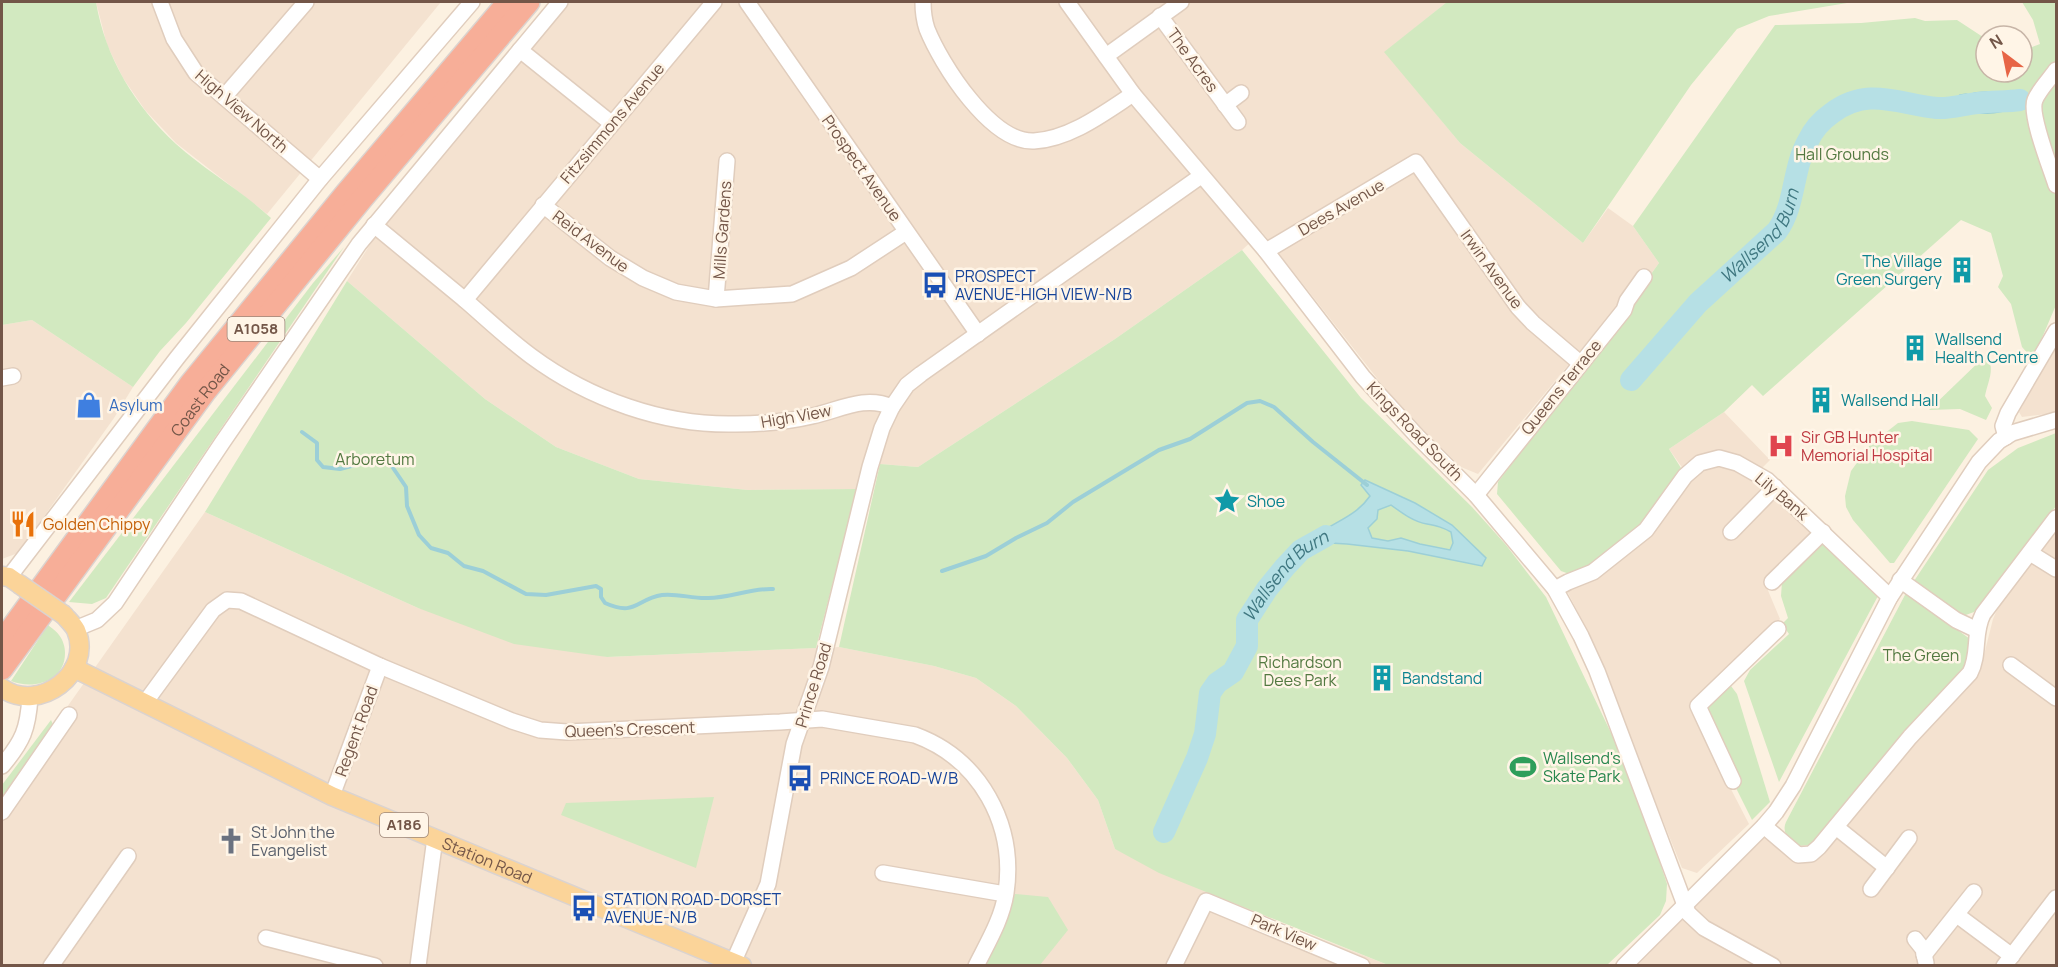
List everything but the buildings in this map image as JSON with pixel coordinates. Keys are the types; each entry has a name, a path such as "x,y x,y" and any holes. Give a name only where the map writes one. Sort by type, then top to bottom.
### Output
{"highway":[{"name":"Coast Road","path":"2,641 190,384 346,193 508,2"},
{"name":"Coast Road","path":"2,669 204,392 528,2"}],"main road":[{"path":"5,690 30,697 49,693 62,684 74,668 79,648 75,629 64,615 10,579"},
{"name":"Station Road","path":"74,668 332,796 738,964"}],"street":[{"name":"High View North","path":"160,2 174,39 196,73 320,179"},
{"path":"224,97 306,2"},
{"path":"75,629 97,620 115,603 222,443 374,225 560,2"},
{"name":"Fitzsimmons Avenue","path":"465,300 714,2"},
{"name":"Prospect Avenue","path":"747,2 978,334"},
{"path":"922,2 926,27 945,62 980,112 996,127 1014,136 1031,141 1050,139 1089,122 1133,94"},
{"name":"Kings Road South","path":"1067,2 1133,94 1266,251 1363,377 1417,436 1476,495 1555,589 1597,671 1684,905"},
{"name":"The Acres","path":"1106,56 1181,2"},
{"path":"10,579 177,358 320,179 469,3"},
{"name":"The Acres","path":"1160,16 1238,122"},
{"path":"520,50 611,123"},
{"path":"2056,70 2035,99 2033,106 2043,148 2056,185"},
{"name":"The Acres","path":"1225,105 1241,93"},
{"name":"Mills Gardens","path":"716,299 727,161"},
{"name":"Dees Avenue","path":"1266,251 1416,162"},
{"name":"Irwin Avenue","path":"1416,162 1518,307 1533,323 1580,363"},
{"path":"892,407 914,379 1201,176"},
{"name":"Reid Avenue","path":"543,205 610,258 643,278 676,292 716,299 792,294 852,268 906,232"},
{"name":"High View","path":"374,225 530,356 573,383 608,399 667,418 701,424 757,424 814,416 862,402 882,403 892,407"},
{"name":"Queens Terrace","path":"1476,495 1624,310 1627,301 1644,277"},
{"path":"2006,437 2003,426 2008,413 2056,331"},
{"name":"Prince Road","path":"738,964 768,884 794,744 820,667 870,467 882,428 892,407"},
{"path":"1624,966 1776,812 1792,786 1890,597 1979,462 1987,452 2006,437 2018,431 2056,420"},
{"name":"Lily Bank","path":"1555,589 1593,572 1646,530 1685,476 1706,460 1719,458 1731,461 1762,476 1824,532 1890,597"},
{"path":"1731,532 1775,487"},
{"path":"1764,826 1793,852 1802,856 1815,851 1920,725 1970,673 1978,652 1977,630 1983,614 2056,518"},
{"path":"1772,582 1824,532"},
{"path":"2030,553 2056,568"},
{"path":"1900,580 1956,620 1977,630"},
{"name":"Queen's Crescent","path":"144,704 213,610 227,600 241,601 380,666 512,722 540,730 567,732 822,719 915,735 940,746 966,766 985,789 998,816 1007,857 1005,894 996,925 976,966"},
{"path":"1733,782 1698,706 1778,629"},
{"path":"2011,665 2027,685 2056,698"},
{"name":"Regent Road","path":"332,796 380,666"},
{"path":"2,766 26,730 30,697"},
{"path":"2,812 69,715"},
{"path":"1836,827 1887,868"},
{"path":"418,966 435,838"},
{"path":"1871,889 1909,838"},
{"path":"51,966 128,856"},
{"path":"883,873 1005,894"},
{"path":"1926,960 1974,892"},
{"name":"Park View","path":"1174,966 1206,901 1362,966"},
{"path":"1957,915 2008,961 2056,901"},
{"path":"1684,905 1704,928 1773,966"},
{"path":"266,938 375,966"},
{"path":"1915,939 1923,949 1926,960"}],"shaded area":[{"path":"96,2 441,2 267,214 176,143 145,110 123,78 107,45"},
{"path":"570,2 1447,2 1385,52 1460,143 1583,243 1608,208 1633,226 1659,263 1648,278 1641,277 1478,474 1461,467 1398,405 1262,232 1242,250 1115,339 918,467 880,464 857,489 748,490 639,479 556,447 485,399 347,281 378,232"},
{"path":"32,320 133,387 114,418 18,553 2,559 2,325"},
{"path":"2056,345 2056,413 2022,417 2019,412"},
{"path":"1724,412 1770,460 1755,475 1816,533 1764,581 1780,619 1689,708 1749,824 1697,873 1682,868 1597,650 1565,587 1590,579 1664,520 1691,480 1669,449"},
{"path":"205,512 418,608 607,657 839,647 934,666 976,678 1016,706 1067,758 1098,800 1115,849 1271,919 1388,965 2,966 2,799"},
{"path":"2056,527 2056,965 1637,966 1764,836 1793,860 1800,863 1811,863 1818,858 1920,737 1974,681 1982,663 1993,619 2000,603"}],"green space":[{"path":"2,2 96,2 100,22 114,61 147,114 176,144 271,218 186,323 160,351 133,387 32,320 2,325"},
{"path":"1447,2 1853,2 1769,16 1737,29 1691,85 1583,243 1460,143 1384,52"},
{"name":"Hall Grounds","path":"2022,2 2056,2 2056,305 2033,359 2022,347 2011,304 1998,287 2003,276 1991,233 1961,220 1763,396 1752,385 1724,412 1669,449 1681,468 1644,524 1590,569 1572,575 1561,571 1497,494 1498,482 1659,263 1633,226 1775,25 1861,23 1915,18 1925,21 1957,20 1974,31 1974,84 2034,84 2034,46 2040,44 2033,20"},
{"path":"344,247 106,598 92,604 69,602 313,283"},
{"name":"Richardson Dees Park","path":"1242,250 1361,398 1472,507 1506,545 1546,597 1612,735 1646,820 1667,884 1666,901 1660,915 1607,965 1388,965 1159,873 1115,849 1098,800 1067,758 1016,706 976,678 934,666 839,647 880,464 918,467 1115,339"},
{"name":"Arboretum","path":"347,281 485,399 556,447 639,479 748,490 857,489 816,648 607,657 514,644 418,608 205,512"},
{"path":"1986,355 1991,370 1985,396 1992,408 1986,420 1960,409 1929,410"},
{"path":"1912,421 1969,430 1978,439 1894,563 1890,563 1853,520 1846,507 1845,496 1851,471 1870,445 1898,423"},
{"name":"The Green","path":"2056,433 2056,506 1980,606 1974,612 1963,616 1914,581 1988,470 2018,448"},
{"name":"The Green","path":"1821,544 1826,544 1878,596 1779,782 1744,681 1750,670 1789,634 1782,624 1788,618 1781,596 1782,582"},
{"name":"The Green","path":"1906,593 1970,639 1968,665 1811,845 1799,846 1786,833 1786,822"},
{"path":"48,625 62,639 64,646 64,663 60,671 54,677 38,684 20,684 11,681"},
{"path":"1725,686 1731,686 1737,694 1770,802 1752,820 1734,784 1707,710"},
{"path":"51,720 55,729 2,804 2,785"},
{"path":"714,797 696,868 561,815 566,803"},
{"path":"1015,894 1048,897 1068,930 1040,965 984,966 1009,914"}],"water":[{"path":"1974,93 2019,95 2020,105 1994,113 1951,108 1956,101 1962,99 1960,95 1971,96"},
{"path":"1365,480 1415,503 1452,525 1486,558 1482,566 1408,551 1347,544 1330,543 1301,550 1301,546 1309,539 1346,518 1363,505 1370,496 1361,485","holes":["1391,505 1408,517 1451,532 1453,543 1450,550 1401,538 1388,541 1372,538 1368,528 1377,519 1378,510"]}],"waterway":[{"name":"Wallsend Burn","path":"1631,380 1698,303 1777,231 1788,210 1803,152 1815,129 1832,113 1845,105 1871,98 1937,108 2020,100"},
{"path":"942,571 986,556 1047,523 1073,502 1159,450 1190,439 1247,403 1260,401 1274,407 1367,485"},
{"path":"302,432 317,443 317,460 323,467 340,469 374,460 389,462 406,487 407,506 419,535 431,548 448,553 464,566 483,571 526,594 546,595 596,586 601,589 601,597 605,603 615,607 630,608 662,595 716,598 773,589"},
{"name":"Wallsend Burn","path":"1164,832 1197,758 1205,734 1210,693 1217,683 1233,672 1247,646 1247,620 1267,589 1285,567 1301,550 1326,536"}],"place":[{"name":"The Village Green Surgery","path":"1962,270"},
{"name":"PROSPECT AVENUE-HIGH VIEW-N/B","path":"935,285"},
{"name":"Wallsend Health Centre","path":"1915,348"},
{"name":"Wallsend Hall","path":"1821,400"},
{"name":"Asylum","path":"89,405"},
{"name":"Sir GB Hunter Memorial Hospital","path":"1781,446"},
{"name":"Shoe","path":"1227,501"},
{"name":"Golden Chippy","path":"23,524"},
{"name":"Bandstand","path":"1382,678"},
{"name":"Wallsend's Skate Park","path":"1523,767"},
{"name":"PRINCE ROAD-W/B","path":"800,778"},
{"name":"St John the Evangelist","path":"231,841"},
{"name":"STATION ROAD-DORSET AVENUE-N/B","path":"584,908"}]}
